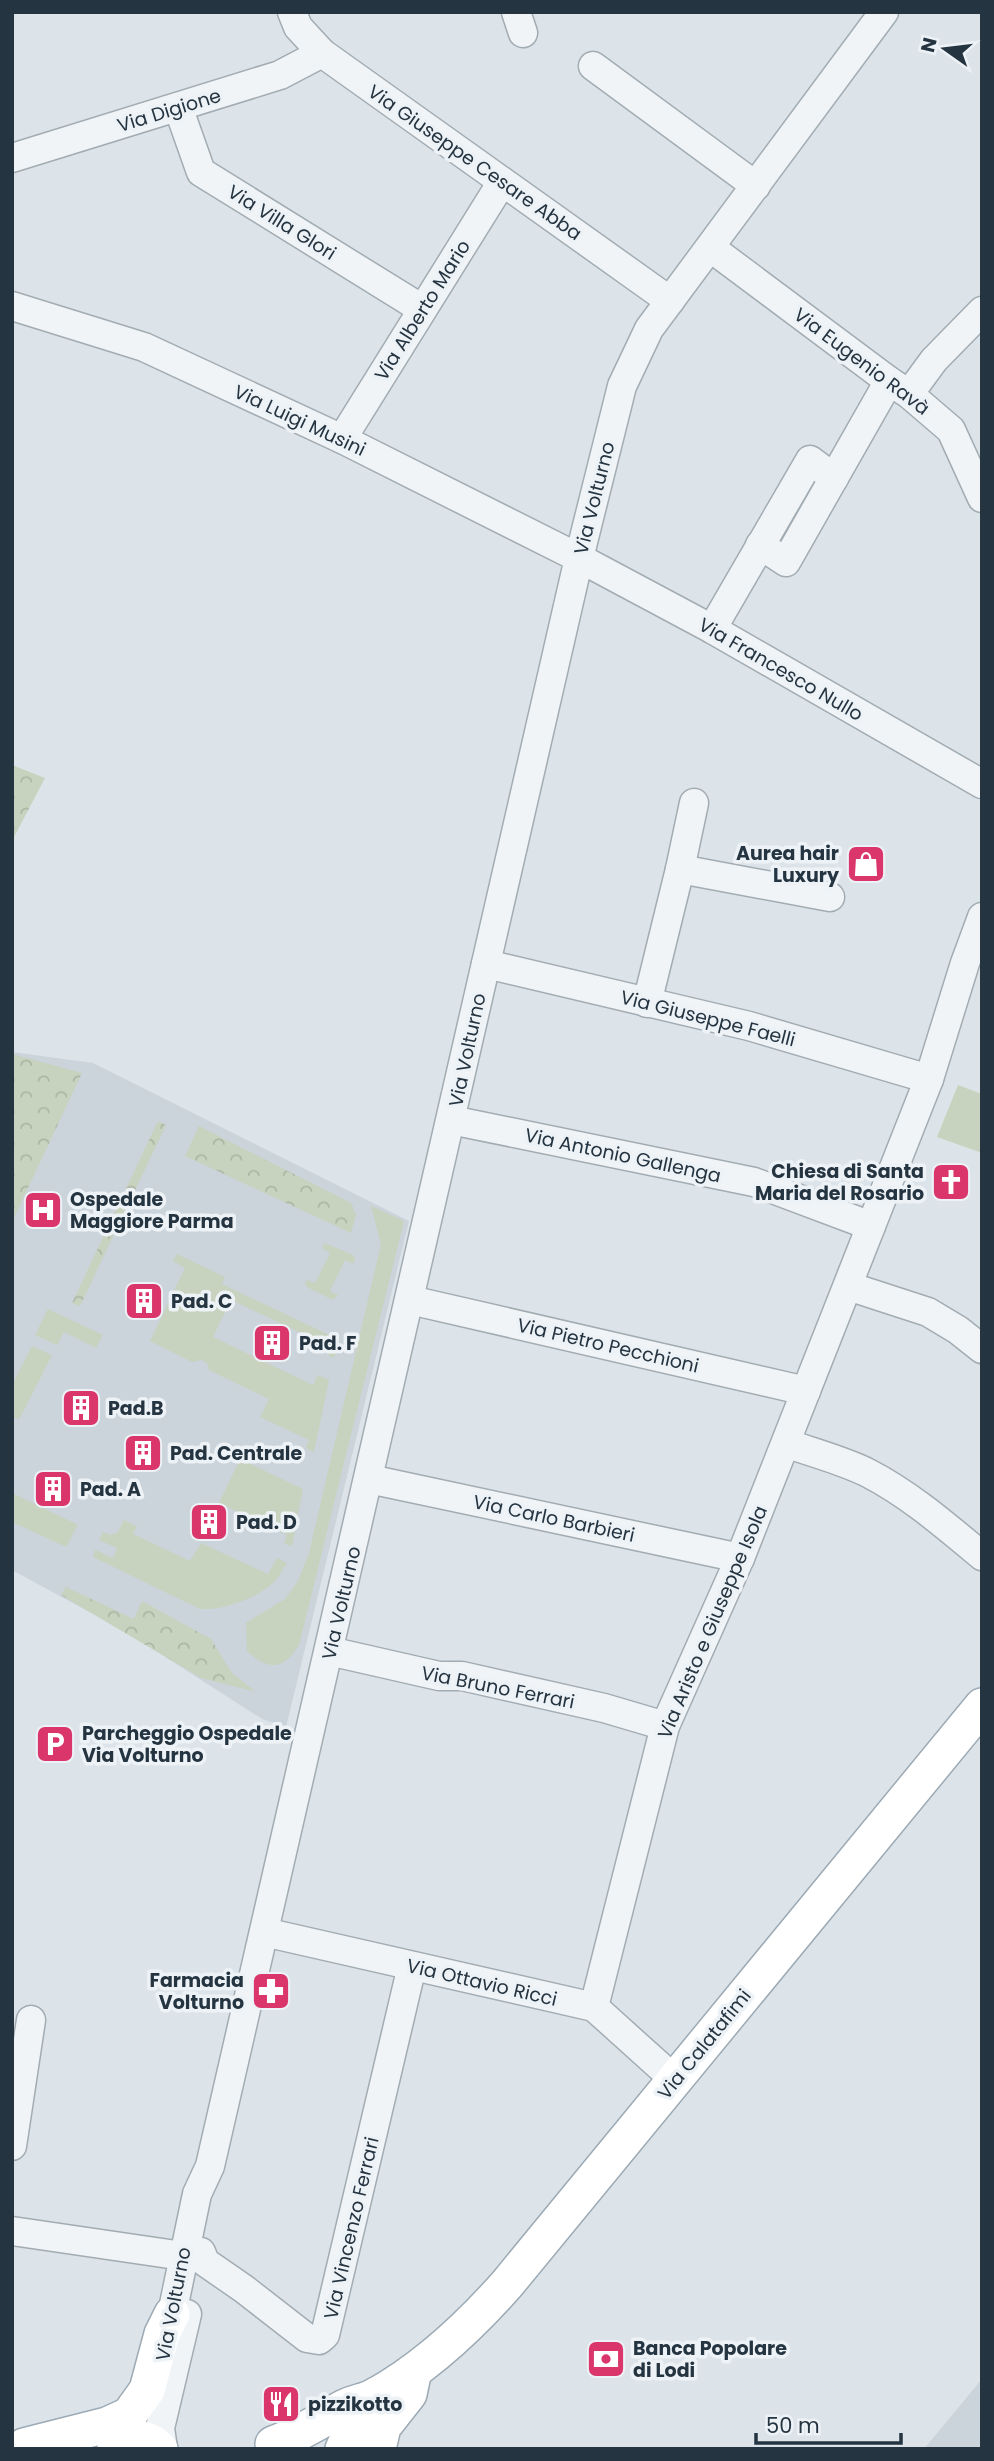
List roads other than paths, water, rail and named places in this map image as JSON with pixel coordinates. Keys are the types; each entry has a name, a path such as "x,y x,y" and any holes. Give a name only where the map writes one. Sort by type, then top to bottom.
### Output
{"main road":[{"name":"Via Calatafimi","path":"264,2446 302,2431 350,2404 376,2395 459,2333 489,2304 980,1711"},
{"path":"31,2448 107,2425 129,2415 147,2390 162,2334 172,2314"},
{"path":"378,2449 386,2422 409,2394 414,2369"},
{"name":"Via Calatafimi","path":"343,2449 352,2427 376,2395"},
{"path":"80,2449 120,2445 143,2438 161,2449"},
{"name":"Via Calatafimi","path":"264,2446 296,2442 314,2449"}],"street":[{"name":"Via Giuseppe Cesare Abba","path":"292,12 298,27 322,53 670,301"},
{"name":"Via Volturno","path":"161,2449 161,2422 192,2254 197,2194 211,2161 579,558 622,386 649,329 884,12"},
{"name":"Via Digione","path":"12,158 280,75 322,53"},
{"path":"593,66 756,186"},
{"name":"Via Villa Glori","path":"178,107 201,172 422,309"},
{"name":"Via Alberto Mario","path":"342,439 502,183"},
{"name":"Via Eugenio Ravà","path":"711,248 899,387 951,430 982,498"},
{"name":"Via Luigi Musini","path":"12,306 144,347 342,439 579,558"},
{"path":"712,629 760,545 786,562 834,478 899,387 934,360 982,311"},
{"name":"Via Francesco Nullo","path":"579,558 712,629 982,784"},
{"path":"647,1003 694,803"},
{"path":"680,869 830,897"},
{"name":"Via Aristo e Giuseppe Isola","path":"594,2007 665,1726 740,1558 872,1226 929,1079 982,917"},
{"name":"Via Giuseppe Faelli","path":"486,964 748,1026 929,1079"},
{"name":"Via Antonio Gallenga","path":"451,1120 754,1182 872,1226"},
{"path":"848,1286 928,1312 958,1330 982,1349"},
{"name":"Via Pietro Pecchioni","path":"410,1300 806,1391"},
{"path":"786,1443 880,1479 982,1556"},
{"name":"Via Carlo Barbieri","path":"369,1479 740,1558"},
{"name":"Via Bruno Ferrari","path":"329,1651 439,1676 462,1676 604,1708 665,1726"},
{"name":"Via Ottavio Ricci","path":"264,1932 594,2007 675,2080"},
{"name":"Via Vincenzo Ferrari","path":"192,2254 244,2289 307,2338 319,2340 326,2335 412,1966"},
{"path":"12,2146 31,2020"},
{"path":"12,2231 192,2254"},
{"name":"Via Volturno","path":"120,2445 141,2427 150,2408 172,2314 192,2254"}],"place":[{"name":"Aurea hair Luxury","path":"866,864"},
{"name":"Chiesa di Santa Maria del Rosario","path":"951,1182"},
{"name":"Ospedale Maggiore Parma","path":"43,1210"},
{"name":"Pad. C","path":"144,1301"},
{"name":"Pad. F","path":"272,1343"},
{"name":"Pad.B","path":"81,1408"},
{"name":"Pad. Centrale","path":"143,1453"},
{"name":"Pad. A","path":"53,1489"},
{"name":"Pad. D","path":"209,1522"},
{"name":"Parcheggio Ospedale Via Volturno","path":"55,1744"},
{"name":"Farmacia Volturno","path":"271,1991"},
{"name":"Banca Popolare di Lodi","path":"606,2359"},
{"name":"pizzikotto","path":"281,2404"}]}
